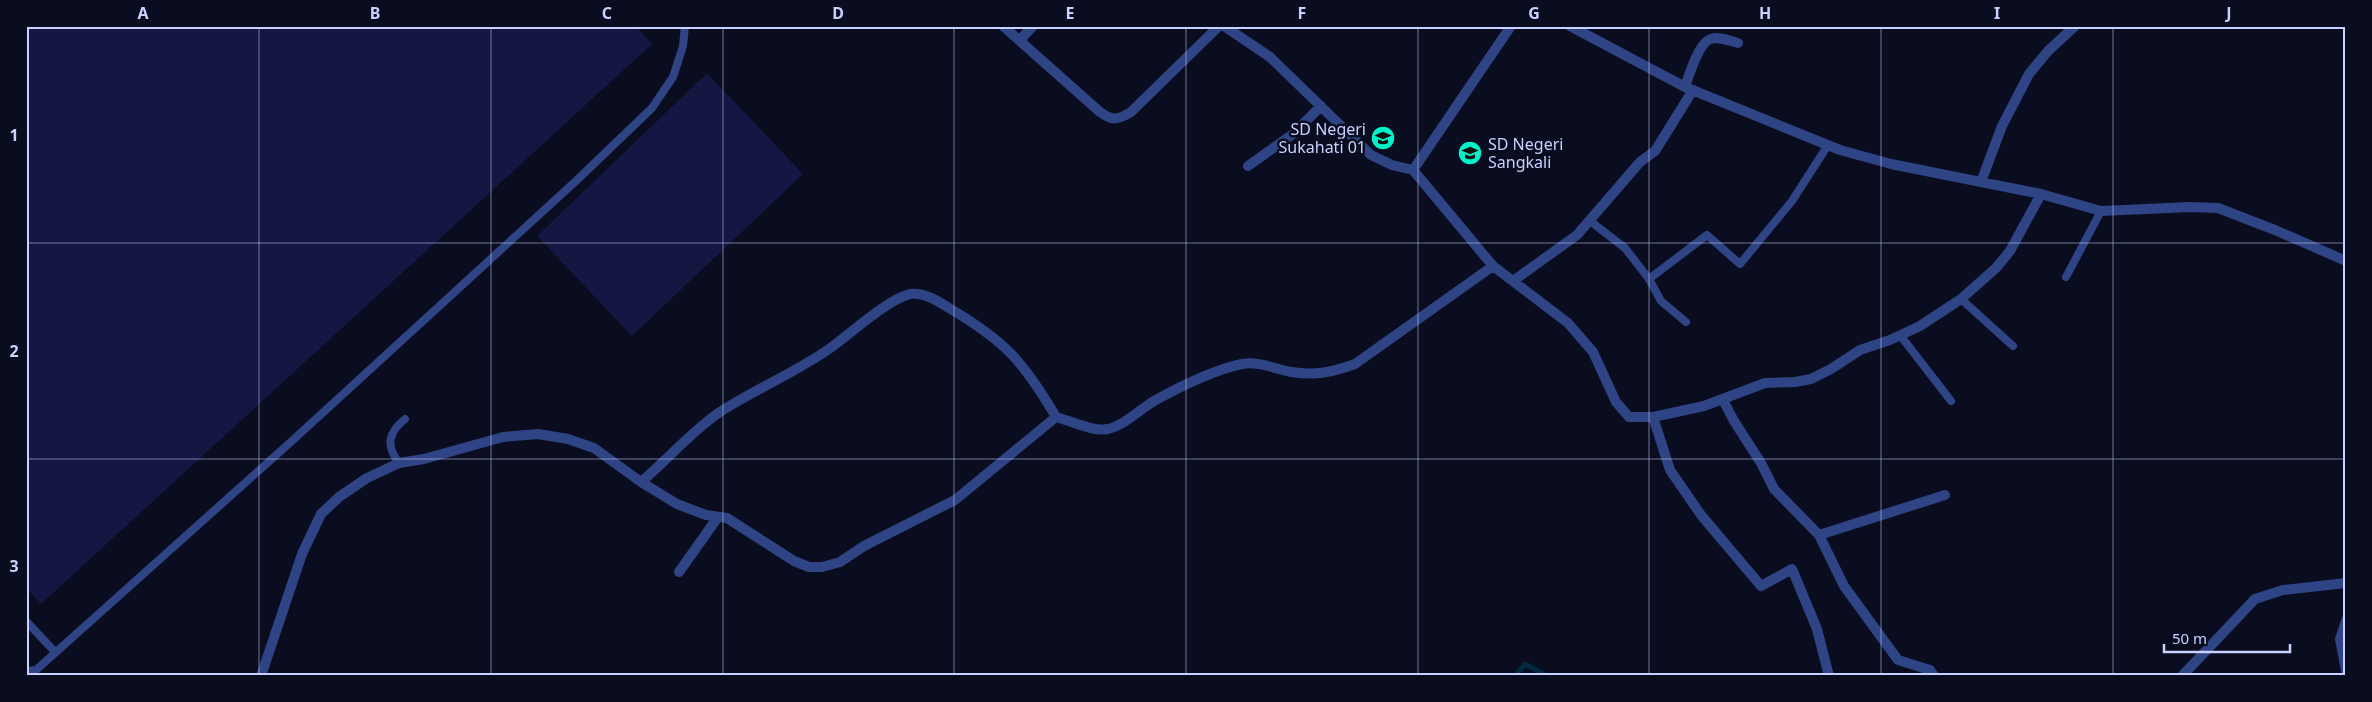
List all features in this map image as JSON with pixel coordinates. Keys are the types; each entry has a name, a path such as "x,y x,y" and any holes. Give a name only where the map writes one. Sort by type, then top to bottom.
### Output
{"street":[{"path":"1003,26 1109,119 1120,119 1131,112 1219,26"},
{"path":"1020,40 1032,26"},
{"path":"1224,26 1270,57 1372,155 1392,165 1413,170 1493,266 1568,323 1593,352 1602,376 1623,412 1629,417 1653,417 1723,400 1765,383 1795,382 1811,378 1823,374 1860,350 1920,326 1961,299 1996,268 2010,251 2041,194"},
{"path":"1413,170 1511,26"},
{"path":"1570,26 1689,88 1828,145 1891,164 2041,194 2101,211 2206,206 2218,208 2346,261"},
{"path":"1980,182 2002,126 2029,74 2048,51 2076,26"},
{"path":"1513,280 1578,235 1640,162 1654,151 1689,88 1701,47 1709,39 1717,38 1738,43"},
{"path":"1248,166 1293,134 1321,106"},
{"path":"641,482 694,432 715,416 749,394 803,367 890,304 910,294 934,299 983,328 1013,354 1032,376 1056,417 1098,429 1108,429 1178,390 1223,370 1244,364 1320,375 1355,364 1493,266"},
{"path":"1723,400 1761,463 1774,489 1820,535 1844,586 1898,660 1930,670 1934,676"},
{"path":"262,676 302,554 321,514 339,497 367,478 399,463 424,459 503,437 538,434 568,439 594,448 641,482 688,510 727,518 794,562 810,567 822,567 840,562 864,546 955,500 1056,417"},
{"path":"1653,417 1670,470 1701,515 1761,586 1792,568 1817,629 1829,676"},
{"path":"1820,535 1945,495"},
{"path":"679,572 718,517"},
{"path":"2182,676 2255,599 2283,590 2346,583"}],"lane":[{"path":"26,671 36,670 301,433 577,180 652,108 673,77 683,46 685,26"},
{"path":"1649,278 1707,235 1740,264 1792,201 1828,145"},
{"path":"2066,277 2101,211"},
{"path":"1590,221 1625,248 1649,278 1661,301 1686,322"},
{"path":"1961,299 2013,346"},
{"path":"1900,335 1951,401"},
{"path":"399,463 391,454 390,440 396,426 405,419"},
{"path":"2346,618 2339,639 2346,676"},
{"path":"26,622 55,652"}],"building":[{"path":"26,26 636,26 652,44 41,604 26,588"},
{"path":"707,73 803,174 632,336 537,236"}],"waterway":[{"path":"1515,676 1525,664 1547,676"}],"place":[{"name":"SD Negeri Sukahati 01","path":"1383,138"},
{"name":"SD Negeri Sangkali","path":"1470,153"}]}
